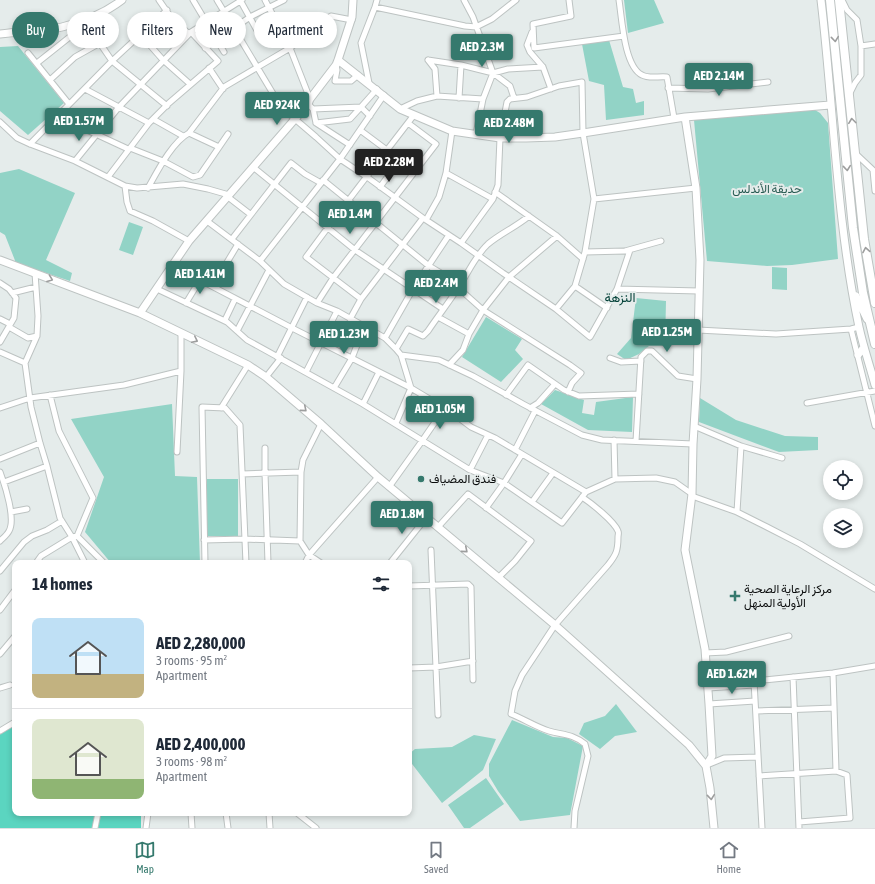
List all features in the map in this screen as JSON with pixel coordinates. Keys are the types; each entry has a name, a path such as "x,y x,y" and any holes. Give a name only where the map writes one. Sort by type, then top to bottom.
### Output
{"main road":[{"path":"830,0 853,228 863,293 875,344"},
{"path":"840,0 864,239 875,303"}],"street":[{"path":"104,12 122,0"},
{"path":"159,0 170,16 195,38"},
{"path":"193,0 200,12"},
{"path":"216,0 224,12 241,0 254,25"},
{"path":"265,0 271,12"},
{"path":"246,20 284,0"},
{"path":"140,313 189,242 294,120 311,104 337,62 352,20 353,0"},
{"path":"369,83 361,43 377,0"},
{"path":"464,0 473,17 493,73 483,100 476,134"},
{"path":"375,7 476,27 492,18 516,0"},
{"path":"569,0 571,16 533,24 534,48 624,36"},
{"path":"619,0 625,44 631,62 638,72 645,76 667,78 674,118"},
{"path":"821,0 830,105 852,289 859,327 875,385"},
{"path":"840,0 857,20 861,46 861,76 855,83 849,96"},
{"path":"337,17 352,20"},
{"path":"0,30 12,32"},
{"path":"75,160 119,107 163,60 195,30"},
{"path":"533,30 527,45 530,52 543,67 551,89"},
{"path":"0,34 12,32"},
{"path":"37,63 67,37"},
{"path":"861,46 875,44"},
{"path":"50,80 75,57 93,48"},
{"path":"103,48 112,61 167,106"},
{"path":"30,144 127,48"},
{"path":"152,48 163,60 190,84"},
{"path":"108,177 151,121 218,60 205,48"},
{"path":"221,48 224,52"},
{"path":"246,48 281,107 340,159 424,219 556,309 590,337 617,289 630,250"},
{"path":"148,188 163,161 183,136 189,133 223,89 290,48 311,104 316,123 323,129 350,145"},
{"path":"28,53 69,104"},
{"path":"437,96 435,69 428,60 461,65 493,73 510,86 514,98"},
{"path":"337,62 369,83 400,108 414,115 452,131 500,138 526,138 583,133 674,118 830,105"},
{"path":"337,62 335,81 351,82 358,75"},
{"path":"459,98 461,65"},
{"path":"493,73 508,69 543,67"},
{"path":"209,68 223,89"},
{"path":"828,69 840,103"},
{"path":"461,243 493,199 498,185 500,138 507,102 510,98 527,97 551,89 582,82 583,133 594,199 585,252 574,286 556,309"},
{"path":"668,88 708,89 768,82"},
{"path":"85,89 119,107 183,136"},
{"path":"316,123 350,119 377,89"},
{"path":"260,261 340,159 384,95"},
{"path":"400,108 417,101 437,96 483,100"},
{"path":"311,104 361,107 370,116"},
{"path":"60,114 72,123 96,135 163,161 193,177 200,175 228,134"},
{"path":"361,299 306,257 414,115"},
{"path":"685,117 696,188 700,260 692,495 686,550 705,653 712,756 706,766"},
{"path":"0,122 17,138 75,160 125,186 148,188 183,184 208,189 228,196 250,214"},
{"path":"318,303 333,278 436,144 408,123"},
{"path":"316,137 323,129"},
{"path":"360,130 415,171"},
{"path":"350,319 361,299 403,243 424,219 439,197 446,173 452,131"},
{"path":"189,133 220,147"},
{"path":"855,153 873,170 875,190"},
{"path":"380,187 400,160"},
{"path":"232,239 291,163 348,200 403,243 429,266 444,274 484,310 564,360 581,373 572,383 568,392"},
{"path":"254,167 355,250 443,309"},
{"path":"446,173 493,199"},
{"path":"125,186 130,211 153,221 189,242"},
{"path":"594,199 696,188"},
{"path":"495,192 557,236 583,259"},
{"path":"396,349 408,329 423,336 428,331 459,287 478,256 488,244 498,236 519,225 529,216"},
{"path":"207,221 260,261 284,284 385,338 396,349 401,355 410,388 396,423"},
{"path":"385,338 413,289 449,235"},
{"path":"449,365 463,350 469,334 484,310 509,277 557,236"},
{"path":"585,252 630,250 661,241"},
{"path":"223,269 238,244"},
{"path":"0,260 140,313 248,365 266,377 321,424 389,487 555,625 689,745 706,766 714,828"},
{"path":"237,331 269,270"},
{"path":"35,273 38,316 37,336 25,363 30,398 40,444 62,521 74,536 101,560"},
{"path":"186,303 200,280 410,388 444,408 471,427 515,450 586,492"},
{"path":"0,284 9,289 16,298 14,318 0,342"},
{"path":"574,286 606,308"},
{"path":"12,293 36,287"},
{"path":"157,289 224,320 247,340 364,404 470,470 504,483 562,522 586,492 615,480 656,478 675,482 692,495 737,512 800,544 875,589"},
{"path":"617,289 699,292"},
{"path":"852,289 871,326"},
{"path":"266,377 279,358 307,297"},
{"path":"224,320 235,299"},
{"path":"306,372 337,311"},
{"path":"438,317 469,334"},
{"path":"0,319 28,338 37,336"},
{"path":"698,330 776,334 851,329 859,327"},
{"path":"334,388 352,358 364,328"},
{"path":"851,329 875,426"},
{"path":"177,452 181,371 181,333"},
{"path":"858,355 864,347"},
{"path":"636,441 641,357 647,351 652,351 678,376 697,379"},
{"path":"0,352 25,363"},
{"path":"401,355 438,360 473,376 582,435 602,440 693,444"},
{"path":"610,358 621,362 641,361"},
{"path":"221,408 248,365"},
{"path":"506,395 528,366 568,392 579,396 639,394"},
{"path":"0,408 30,398 124,385 181,371"},
{"path":"364,404 379,372"},
{"path":"515,450 532,409 555,384"},
{"path":"807,403 875,391"},
{"path":"38,560 41,556 74,536 93,498 59,431 50,395"},
{"path":"204,560 202,408 225,408 240,426 246,560"},
{"path":"389,487 444,408"},
{"path":"316,560 309,555 300,541 301,472 303,460 321,424"},
{"path":"694,426 741,446 782,458"},
{"path":"470,470 488,435"},
{"path":"614,440 615,480"},
{"path":"0,459 40,444"},
{"path":"737,512 741,446"},
{"path":"265,448 268,560"},
{"path":"486,508 522,454"},
{"path":"4,482 47,466"},
{"path":"0,472 4,482 11,512 9,530 0,541"},
{"path":"242,474 301,472"},
{"path":"532,502 553,473"},
{"path":"306,560 309,555 378,477"},
{"path":"438,527 468,494 531,542 498,578"},
{"path":"574,828 575,811 588,756 585,744 573,736 545,729 511,714 515,691 522,675 555,625 611,561 615,556 618,547 618,531 608,518 582,497"},
{"path":"11,512 27,509"},
{"path":"392,560 426,518"},
{"path":"0,571 24,542 32,536 62,521"},
{"path":"74,536 83,560"},
{"path":"204,540 267,539 300,541"},
{"path":"431,550 438,715"},
{"path":"412,586 468,584 471,587 473,680"},
{"path":"0,610 12,594"},
{"path":"705,653 726,652 789,636"},
{"path":"0,654 12,640"},
{"path":"412,668 436,667 473,661"},
{"path":"762,828 754,681 833,673 875,666"},
{"path":"833,673 836,771"},
{"path":"759,776 797,774 836,771 847,775 850,818 799,825 797,774 795,710 793,677"},
{"path":"0,688 10,684"},
{"path":"708,688 754,685"},
{"path":"709,704 755,702"},
{"path":"756,711 834,708"},
{"path":"0,731 12,724"},
{"path":"706,766 724,758 758,757"},
{"path":"95,828 97,816"},
{"path":"146,828 148,816"},
{"path":"191,816 192,828"},
{"path":"226,816 228,828"},
{"path":"269,816 270,828"},
{"path":"301,816 316,828"}],"green space":[{"path":"624,0 654,0 664,23 628,33"},
{"path":"609,40 623,87 633,89 636,103 644,101 644,115 606,120 604,85 589,81 582,44"},
{"path":"12,46 12,48 20,48 64,103 28,135 0,111 0,47"},
{"name":"حديقة الأندلس","path":"815,110 820,113 828,123 838,259 792,265 767,266 707,261 694,120"},
{"path":"19,169 75,193 46,260 72,273 70,281 16,263 5,235 0,232 0,173"},
{"path":"129,222 143,227 133,255 119,250"},
{"path":"772,267 787,268 787,290 772,289"},
{"path":"636,298 666,301 665,346 649,346 639,354 626,360 617,354 631,338"},
{"path":"486,317 522,339 515,350 523,359 501,382 462,357"},
{"path":"555,390 584,400 582,413 594,415 596,402 633,397 632,432 588,430 541,404"},
{"path":"700,398 736,420 785,436 818,437 818,450 779,452 699,422"},
{"path":"172,404 175,476 197,477 200,560 108,560 85,532 104,477 71,419"},
{"path":"207,479 238,479 238,536 207,536"},
{"path":"616,704 637,732 615,736 600,749 579,734 584,723 605,716"},
{"path":"512,720 553,737 567,738 583,746 570,815 520,821 498,791 489,776 489,764"},
{"path":"12,724 12,816 141,816 141,828 0,828 0,731"},
{"path":"474,735 496,739 483,770 442,803 412,764 412,752 415,749 452,747"},
{"path":"486,778 504,804 470,828 464,828 448,805"}],"place":[{"name":"فندق المضياف","path":"421,479"},
{"name":"مركز الرعاية الصحية الأولية المنهل","path":"735,596"}],"district":[{"name":"النزهة","path":"620,297"}]}
